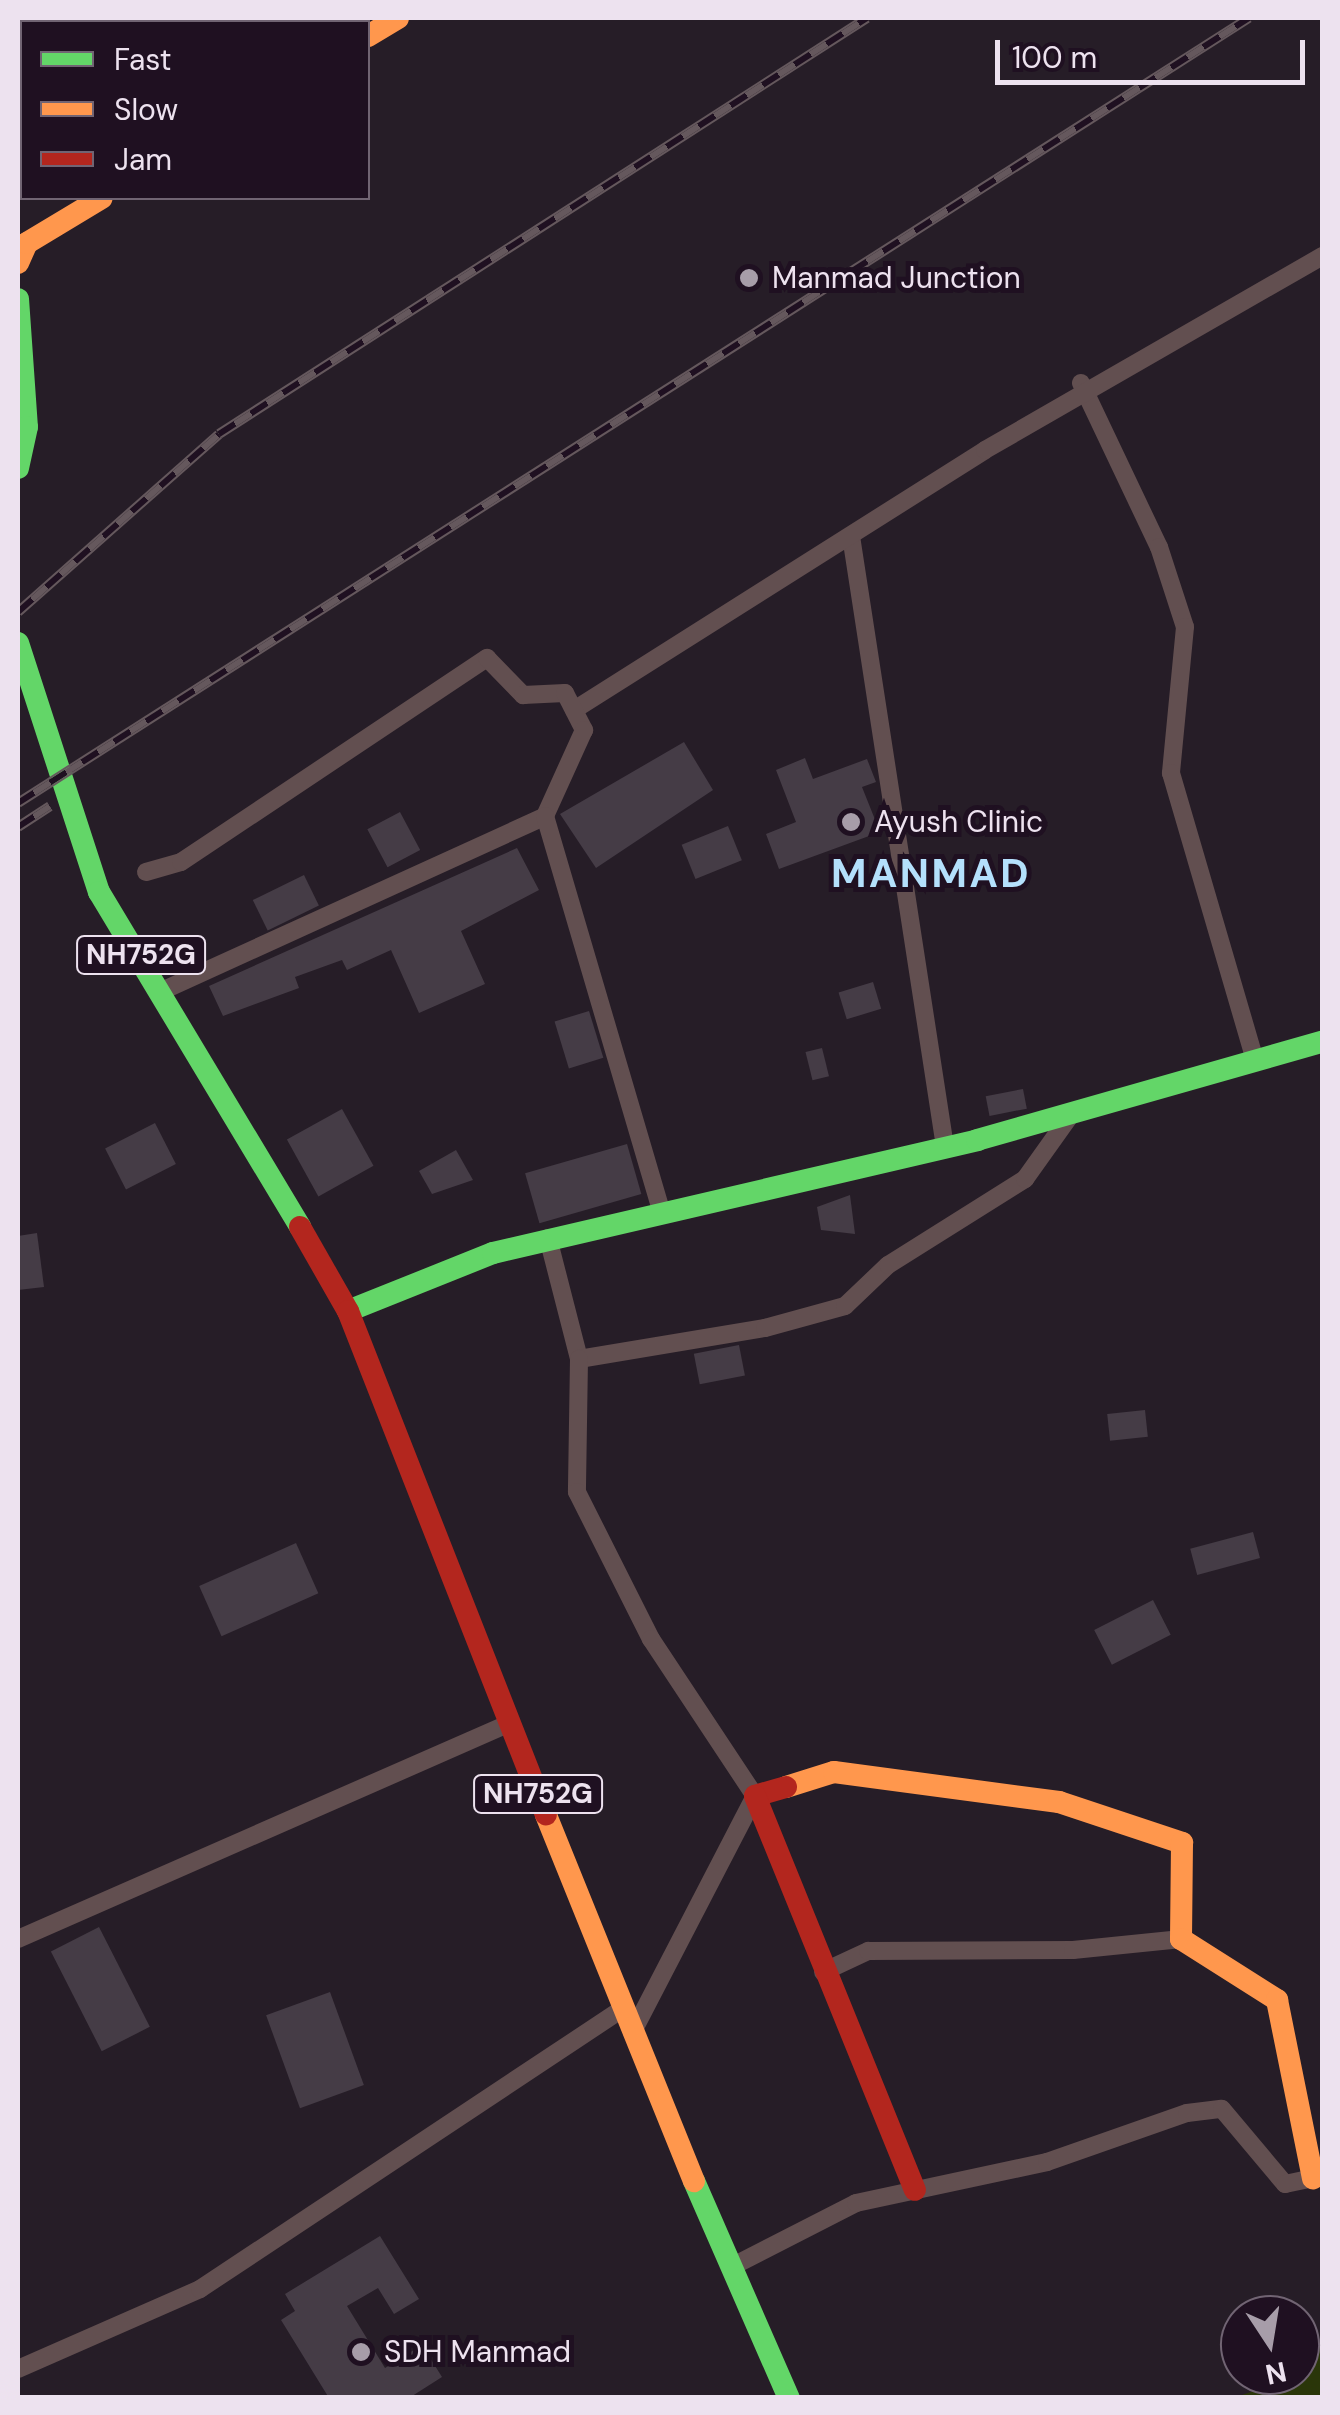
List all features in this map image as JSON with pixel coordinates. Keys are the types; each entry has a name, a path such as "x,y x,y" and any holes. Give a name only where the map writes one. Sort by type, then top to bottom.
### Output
{"main road":[{"path":"370,35 398,18"},
{"path":"18,263 27,243 99,200"},
{"path":"18,299 27,428 18,468"},
{"name":"NH752G","path":"18,643 99,892 164,990 348,1312 622,2010 789,2398"},
{"path":"348,1312 548,1238 945,1147 1322,1042"},
{"path":"916,2190 755,1796 834,1772 1059,1802 1182,1844 1181,1939 1277,2000 1318,2177"}],"street":[{"path":"574,710 985,450 1322,256"},
{"path":"1084,390 1159,548 1185,627 1172,773 1255,1061"},
{"path":"851,536 945,1147"},
{"path":"146,872 181,862 487,658 523,695 565,693 584,730 545,816 660,1210"},
{"path":"164,990 545,816"},
{"path":"579,1359 764,1328 845,1306 888,1265 1024,1179 1072,1113"},
{"path":"548,1238 579,1359 577,1492 651,1639 755,1796 632,2033"},
{"path":"18,1939 510,1723"},
{"path":"824,1972 868,1950 1073,1950 1181,1939"},
{"path":"18,2370 200,2289 622,2010"},
{"path":"732,2267 856,2203 1047,2162 1188,2113 1222,2109 1284,2184 1318,2177"}],"green space":[{"path":"1320,2347 1322,2397 1236,2397 1320,2395"}],"building":[{"path":"684,742 713,790 596,868 560,814"},
{"path":"805,758 813,779 867,759 876,782 862,787 880,832 779,869 766,834 796,822 776,770"},
{"path":"400,812 420,850 388,867 367,829"},
{"path":"728,826 742,860 696,879 682,845"},
{"path":"517,848 539,890 461,931 485,984 419,1013 391,950 347,970 342,960 295,977 299,988 223,1016 209,986"},
{"path":"304,875 319,906 268,931 253,900"},
{"path":"873,982 881,1009 847,1019 839,993"},
{"path":"589,1011 603,1058 569,1068 555,1022"},
{"path":"822,1048 829,1076 813,1080 806,1052"},
{"path":"1023,1089 1027,1109 990,1116 986,1096"},
{"path":"342,1109 374,1166 318,1196 287,1140"},
{"path":"155,1123 176,1164 126,1189 105,1148"},
{"path":"627,1144 641,1194 539,1223 525,1173"},
{"path":"456,1150 473,1180 432,1194 419,1171"},
{"path":"850,1195 855,1234 821,1230 817,1207"},
{"path":"37,1233 44,1287 18,1290 18,1236"},
{"path":"739,1345 745,1375 700,1384 694,1354"},
{"path":"1145,1410 1148,1437 1110,1441 1107,1414"},
{"path":"1253,1532 1260,1558 1197,1575 1190,1549"},
{"path":"296,1543 318,1593 222,1636 199,1586"},
{"path":"1153,1600 1171,1635 1112,1665 1094,1630"},
{"path":"99,1927 150,2027 102,2051 51,1952"},
{"path":"330,1992 364,2085 300,2108 266,2015"},
{"path":"380,2236 419,2299 394,2314 378,2288 347,2306 385,2368 422,2345 442,2377 409,2398 329,2398 281,2320 295,2311 285,2294"}],"railway":[{"path":"18,612 219,434 867,18"},
{"path":"18,803 1249,18"},
{"path":"18,827 50,806"}],"traffic: fast":[{"path":"18,299 27,427 18,468"},
{"path":"18,643 99,892 300,1227"},
{"path":"348,1311 493,1253 977,1140 1322,1042"},
{"path":"694,2181 789,2398"}],"traffic: slow":[{"path":"370,35 398,18"},
{"path":"18,263 27,243 99,200"},
{"path":"786,1787 834,1772 1059,1802 1182,1843 1181,1939 1277,2000 1313,2178"},
{"path":"546,1815 694,2181"}],"traffic: jam":[{"path":"300,1227 348,1311 546,1815"},
{"path":"786,1787 755,1796 915,2190"}],"place":[{"name":"Manmad Junction","path":"749,278"},
{"name":"Ayush Clinic","path":"851,822"},
{"name":"SDH Manmad","path":"361,2352"}],"district":[{"name":"MANMAD","path":"931,873"}]}
